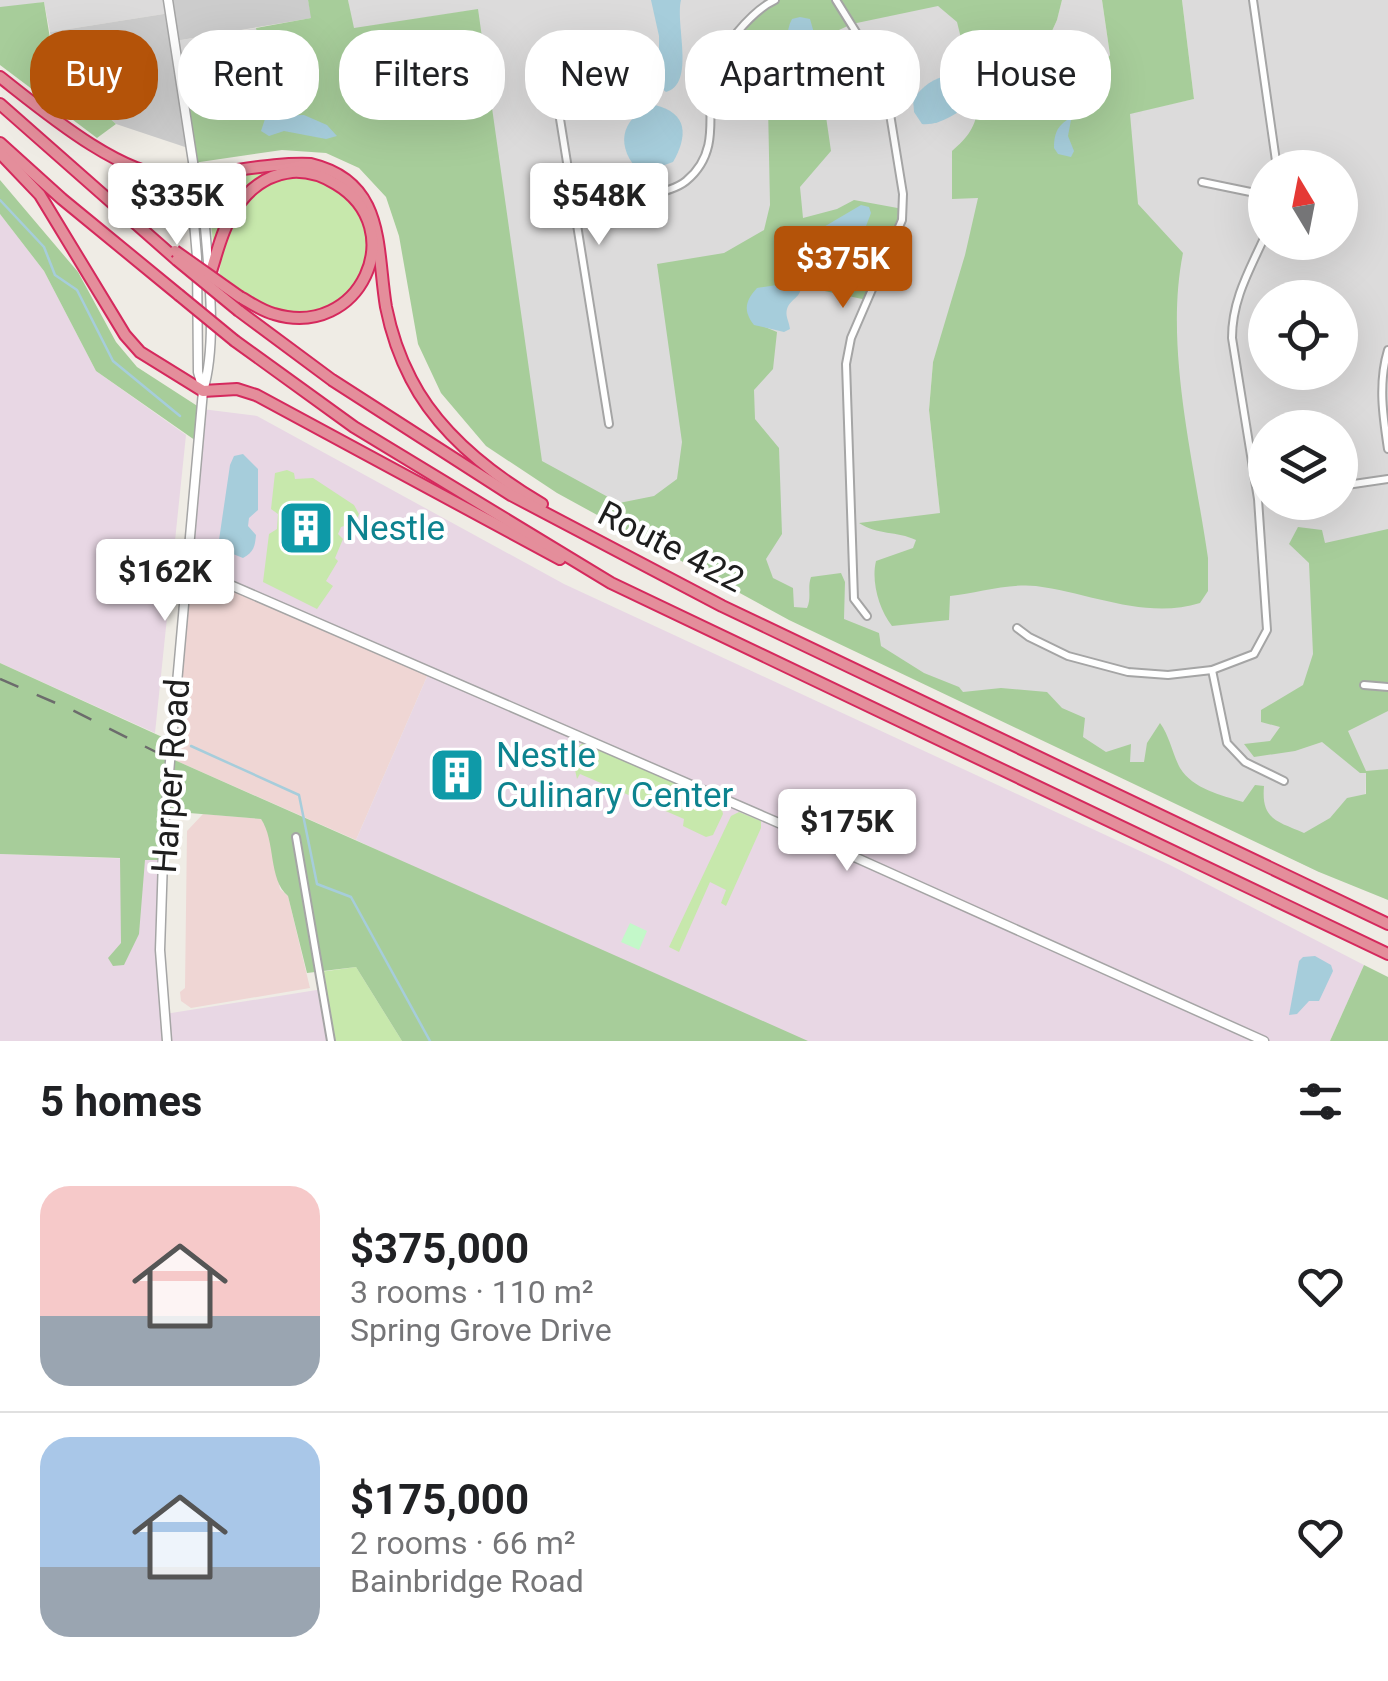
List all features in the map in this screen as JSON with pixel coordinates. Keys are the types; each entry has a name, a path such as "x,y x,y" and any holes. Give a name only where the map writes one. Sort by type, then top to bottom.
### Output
{"highway":[{"path":"0,77 38,107 136,171 195,175 311,164 351,184 370,207 377,228 390,327 426,405 461,444 533,498 668,578"},
{"path":"0,104 136,226 176,255 240,297 272,314 304,318 341,307 358,292 369,272 372,244 367,218 349,192 329,180 298,172 270,177 243,198 230,218 207,281"},
{"name":"Route 422","path":"0,143 62,200 178,295 354,427 610,582 1388,954"},
{"path":"0,153 40,195 125,335 140,352 203,391 237,389 256,395 536,548 610,582"},
{"name":"Route 422","path":"176,255 239,310 332,380 511,495 668,578 1388,924"}],"street":[{"name":"Harper Road","path":"167,1041 160,950 164,829 203,391 210,368 202,187 195,175 168,0"},
{"path":"574,206 666,190 685,182 705,160 711,140 710,76 736,33 763,6 775,0"},
{"path":"836,0 884,78 904,194 902,220 851,338 846,364 854,598 867,616"},
{"path":"1253,0 1274,150"},
{"path":"560,120 609,424"},
{"name":"Harper Road","path":"195,175 191,188 197,257 198,372 203,391"},
{"path":"1202,182 1248,191"},
{"path":"1248,423 1232,338 1232,314 1254,260"},
{"path":"1388,350 1382,395 1388,449"},
{"path":"1358,483 1388,479"},
{"path":"1017,628 1092,664 1168,674 1212,670 1254,654 1267,630 1263,520"},
{"path":"190,567 781,824 1264,1041"},
{"path":"1212,670 1227,744 1245,762 1284,782"},
{"path":"1364,685 1388,687"},
{"path":"296,836 330,1041"}],"shaded area":[{"path":"0,0 168,0 170,13 50,30 44,2 0,7"},
{"path":"168,0 308,0 312,18 241,30 178,30 178,120 187,120 191,149 112,120 158,120 158,30 63,30 170,13"},
{"path":"348,0 975,0 982,30 940,30 940,120 1001,120 1008,150 933,362 929,410 949,596 1130,113 1194,99 1182,0 1388,0 1388,769 1366,772 1365,829 1319,872 950,690 536,470 483,120 505,120 505,30 470,30 467,11 353,29"},
{"path":"1062,0 1102,0 1106,30 1052,30"},
{"path":"0,214 44,271 96,371 186,435 155,733 0,663"},
{"path":"202,409 257,416 564,584 1168,864 1364,965 1330,1041 806,1041 630,968 356,840 429,672 189,567"},
{"path":"189,567 429,672 356,840 170,758"},
{"path":"203,814 261,819 269,831 280,889 288,896 310,988 191,1008 181,1001 180,992 185,988 187,831"},
{"path":"0,854 163,860 160,950 165,1014 323,989 331,1041 0,1041"}],"green space":[{"path":"308,0 348,0 354,28 478,9 481,30 339,30 339,120 494,120 542,461 619,503 654,496 677,479 682,442 657,264 724,253 764,230 770,205 768,120 826,120 831,151 800,187 803,218 854,200 903,209 867,300 801,286 757,288 765,327 777,332 773,369 754,390 755,419 779,448 782,534 766,559 773,578 793,588 794,607 807,608 811,577 841,573 845,582 844,619 879,633 881,646 963,692 1001,688 1047,692 1062,708 1085,718 1083,737 1106,752 1131,744 1130,762 1144,762 1147,743 1160,723 1180,768 1192,781 1243,802 1255,785 1264,786 1268,813 1304,833 1330,818 1347,798 1366,794 1366,773 1360,773 1322,742 1254,757 1244,744 1270,741 1280,727 1261,722 1261,710 1303,685 1313,654 1309,563 1289,544 1298,527 1322,530 1325,543 1388,529 1388,711 1348,731 1366,771 1388,769 1388,900 1319,872 789,620 557,493 486,446 441,393 418,344 399,236 386,197 359,168 326,153 282,150 193,163 187,120 319,120 319,30 256,28 311,18"},
{"path":"775,0 1062,0 1052,30 959,30 957,22 938,6 839,30 740,30"},
{"path":"1102,0 1182,0 1194,99 1130,114 1138,204 1183,253 1178,289 1179,366 1208,558 1208,591 1200,603 1139,607 1026,585 950,596 949,620 892,626 883,612 875,586 876,561 913,548 916,540 859,523 940,513 929,410 933,362 978,198 952,199 952,151 975,120 1111,120 1111,30 1106,30"},
{"path":"44,2 49,30 30,30 30,88 0,65 0,7"},
{"path":"73,120 112,120 116,124 97,138"},
{"path":"267,169 235,201 217,242 213,242 207,183 210,178"},
{"path":"299,175 332,186 354,206 365,230 366,256 358,280 342,300 318,312 288,313 261,304 219,277 231,224 250,196 279,179"},
{"path":"0,180 78,272 116,342 137,367 202,409 199,443 96,371 44,271 0,214"},
{"path":"275,473 294,473 295,479 313,478 354,505 359,514 356,522 341,527 338,534 343,539 335,558 338,561 326,581 333,586 317,609 263,582 269,534 277,529 278,514 271,509"},
{"path":"0,663 171,741 170,758 808,1041 402,1041 356,967 307,973 288,896 277,880 261,819 165,811 163,860 145,860 139,934 124,965 113,966 108,958 121,943 120,858 0,854"},
{"path":"586,740 719,797 723,814 713,835 706,837 683,826 684,819 580,774 577,779 574,757"},
{"path":"739,812 761,821 761,828 726,906 721,903 726,890 710,882 679,952 669,947 731,816"},
{"path":"630,923 647,931 639,950 621,942"},
{"path":"1364,965 1388,977 1388,1041 1330,1041"},
{"path":"356,967 402,1041 331,1041 320,972"}],"water":[{"path":"651,0 681,0 682,66 675,87 666,92 665,30 658,30"},
{"path":"792,19 810,19 813,30 788,30"},
{"path":"938,78 940,120 943,120 922,124 920,91"},
{"path":"665,109 674,114 683,135 673,162 653,169 636,168 625,149 630,122 665,120"},
{"path":"265,120 316,120 337,136 326,139 284,131 269,136 261,131"},
{"path":"1071,120 1071,157 1058,154 1054,148 1060,126"},
{"path":"861,205 869,207 871,213 863,234 846,249 828,248 820,236 822,228"},
{"path":"801,286 787,309 790,329 784,332 754,325 747,311 757,288"},
{"path":"243,454 258,469 258,510 249,518 248,526 256,535 254,546 243,558 223,550 219,540 230,465 234,456"},
{"path":"1315,956 1331,965 1333,971 1319,1001 1309,1001 1297,1014 1289,1015 1299,961"}],"waterway":[{"path":"0,200 44,247 55,275 77,290 113,361 180,416"},
{"path":"191,746 299,795 317,884 351,897 430,1041"}],"railway":[{"path":"0,679 158,753"}],"place":[{"name":"Nestle","path":"306,528"},
{"name":"Nestle Culinary Center","path":"457,775"}]}
